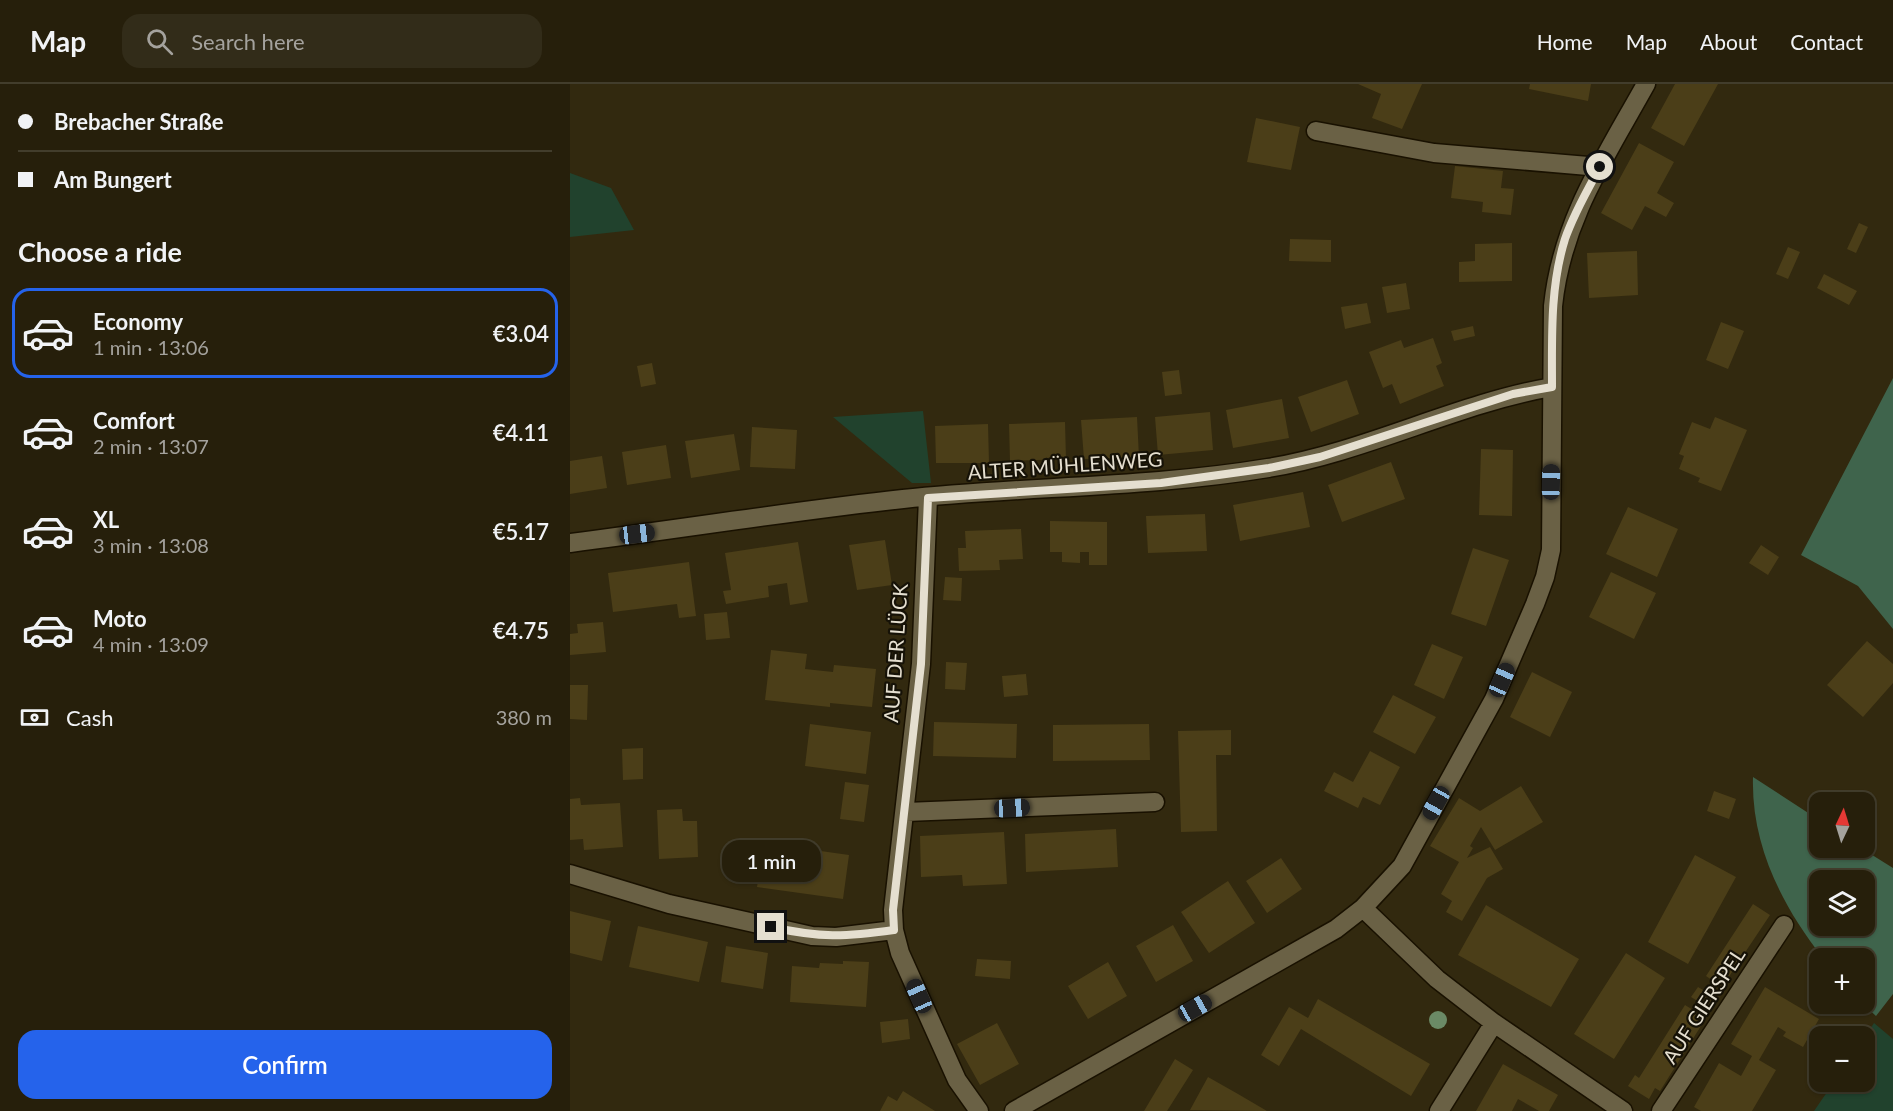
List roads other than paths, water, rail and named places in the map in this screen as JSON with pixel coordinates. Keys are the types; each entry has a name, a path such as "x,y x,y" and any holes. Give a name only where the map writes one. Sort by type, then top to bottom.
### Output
{"street":[{"path":"1014,1111 1336,929 1363,908 1402,866 1494,699 1545,577 1551,550 1553,306 1556,277 1576,212 1646,84"},
{"path":"1316,131 1434,153 1600,167"},
{"name":"ALTER MÜHLENWEG","path":"570,543 928,498 1161,483 1269,468 1320,457 1513,394 1552,387"},
{"name":"AUF DER LÜCK","path":"928,498 921,664 906,812 893,910 894,930 900,953 957,1080 979,1111"},
{"path":"906,812 1155,802"},
{"path":"570,874 669,904 812,936 836,937 894,930"},
{"path":"1363,908 1437,979 1494,1023 1623,1111"},
{"name":"AUF GIERSPEL","path":"1661,1111 1784,925"},
{"path":"1439,1111 1494,1023"}]}
